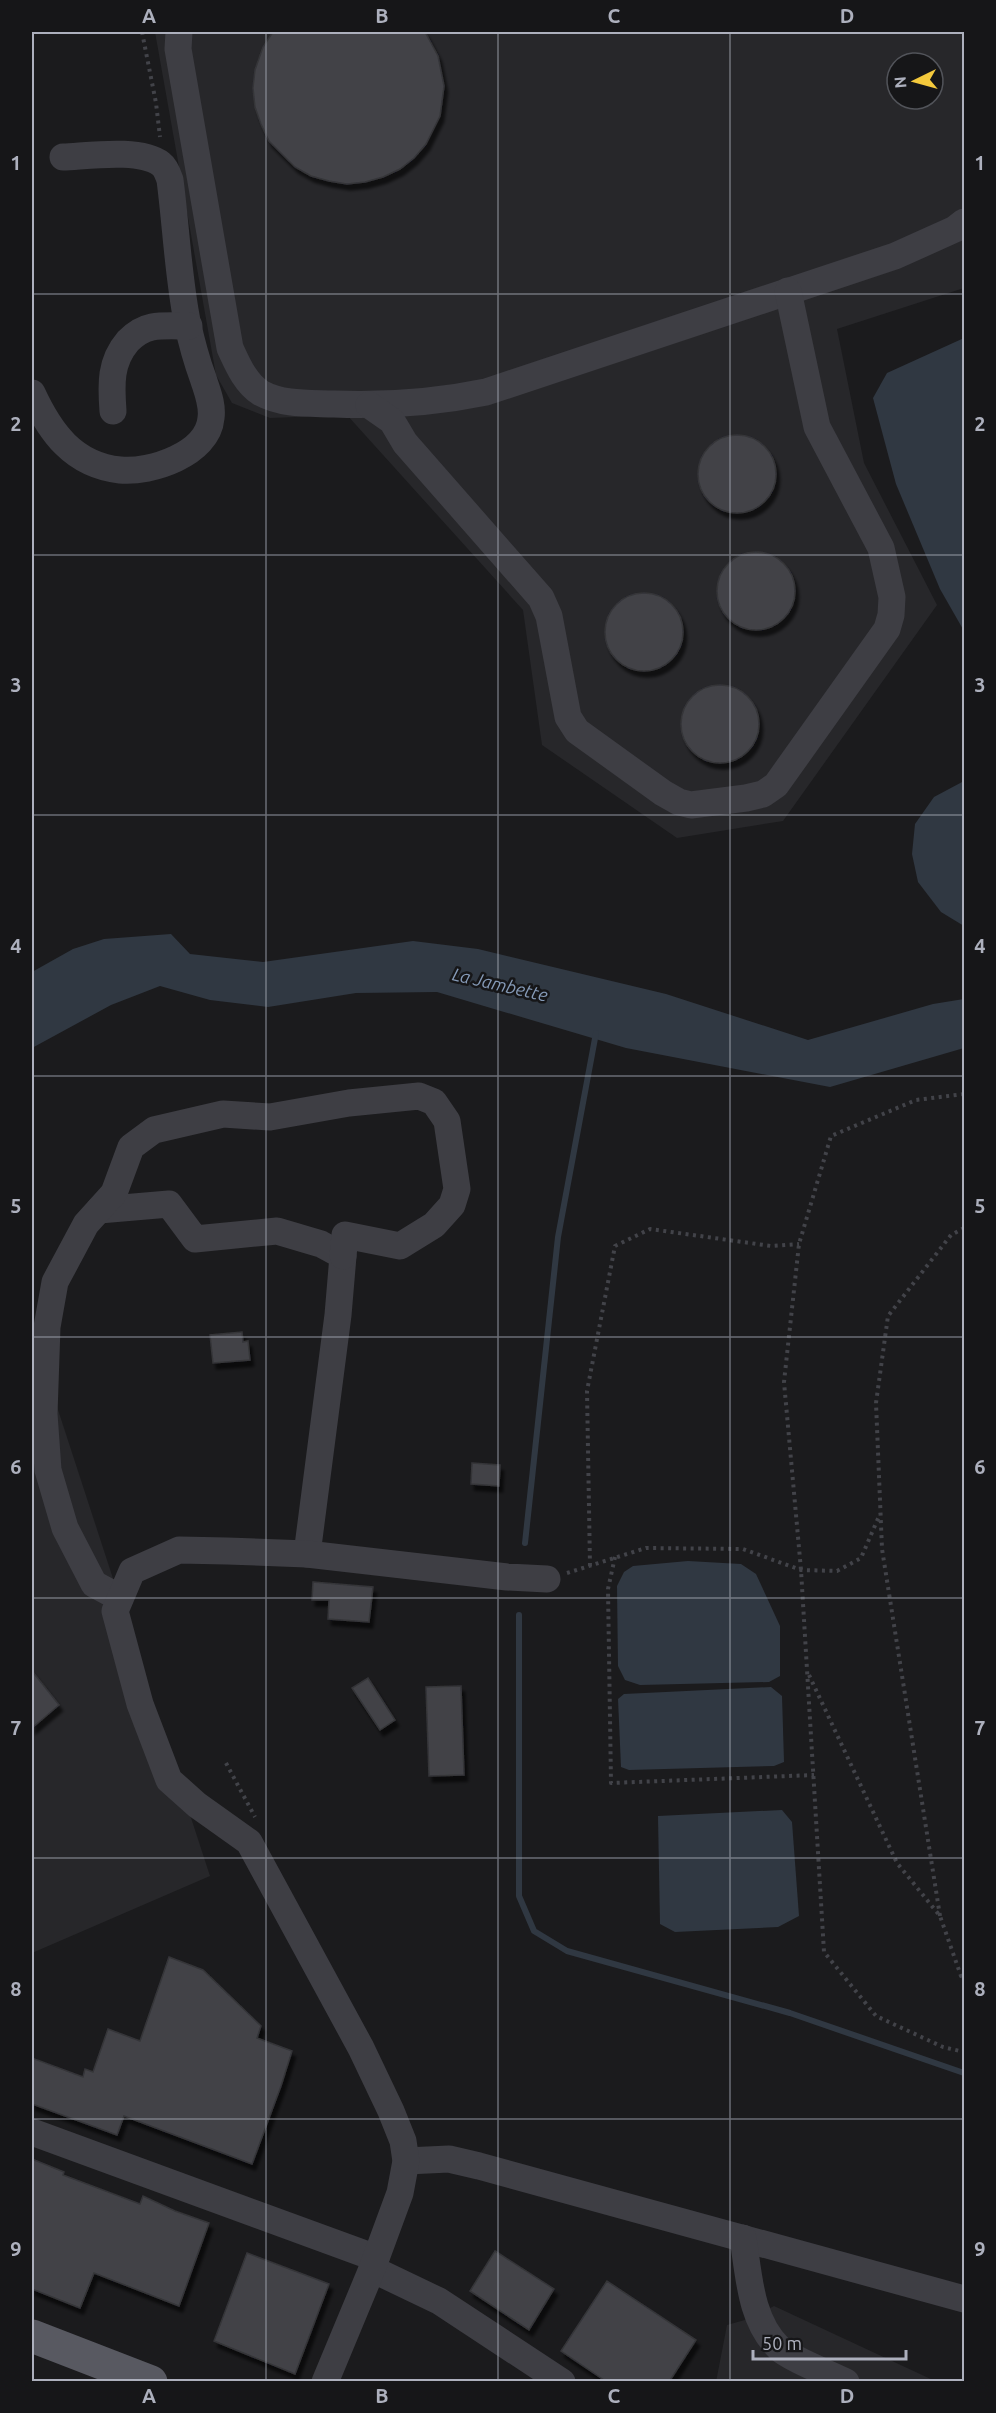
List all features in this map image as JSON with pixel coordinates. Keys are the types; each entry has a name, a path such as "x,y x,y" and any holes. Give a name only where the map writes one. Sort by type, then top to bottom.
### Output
{"main road":[{"path":"32,2336 151,2382"},
{"path":"32,2344 129,2382"}],"street":[{"path":"179,32 178,49 230,348 242,372 260,392 289,403 414,404 450,400 486,392 895,256 955,229 964,222"},
{"path":"32,393 60,441 81,457 102,466 122,470 147,467 192,452 204,439 211,419 210,399 189,326 170,180 163,165 150,158 129,155 63,157"},
{"path":"369,405 392,421 405,443 541,598 549,616 568,717 577,731 679,802 691,805 763,794 776,785 887,629 892,597 880,548 817,427 788,291"},
{"path":"113,411 111,387 114,364 120,351 136,333 151,327 189,326"},
{"path":"120,1598 94,1584 65,1528 48,1470 44,1414 47,1327 55,1282 86,1224 114,1193 131,1147 154,1130 223,1114 270,1117 349,1103 419,1096 435,1102 447,1121 457,1189 452,1204 434,1225 400,1246 345,1235 338,1315 307,1554"},
{"path":"99,1210 169,1204 195,1239 277,1231 321,1244 343,1256"},
{"path":"325,2382 400,2193 406,2161 402,2141 391,2111 366,2059 249,1842 197,1805 169,1780 140,1704 115,1611 132,1571 179,1550 307,1554 507,1577 547,1579"},
{"path":"32,2132 374,2263 439,2301 562,2382"},
{"path":"406,2161 449,2160 479,2166 964,2299"},
{"path":"743,2238 755,2307 766,2332 780,2349 846,2382"}],"path":[{"path":"142,32 156,103 163,165"},
{"path":"964,1094 916,1100 831,1136 800,1244 784,1382 801,1570 824,1952 876,2016 943,2047 964,2052"},
{"path":"964,1228 951,1235 888,1316 876,1403 882,1549 940,1916 961,1976 964,1977"},
{"path":"590,1566 587,1391 615,1246 650,1229 771,1246 800,1244"},
{"path":"547,1579 646,1548 743,1549 801,1570 837,1571 861,1558 881,1512"},
{"path":"615,1557 608,1589 611,1783 813,1775"},
{"path":"808,1671 897,1863 940,1916"}],"shaded area":[{"path":"155,32 964,32 964,288 837,329 864,463 937,605 783,821 677,838 542,745 523,610 347,415 270,418 232,403 216,375"},
{"path":"32,1330 210,1876 32,1953"},
{"path":"774,2306 935,2381 716,2382 727,2325 752,2318"}],"water":[{"path":"964,338 964,631 940,589 896,484 873,398 887,373"},
{"path":"964,781 964,926 941,912 918,882 912,854 915,824 934,797"},
{"name":"La Jambette","path":"171,934 190,954 263,962 413,941 478,949 666,994 808,1040 933,1004 964,999 964,1048 830,1087 626,1048 437,992 356,993 268,1007 210,1000 160,986 111,1005 32,1048 32,972 73,949 104,939"},
{"path":"688,1561 741,1564 756,1574 780,1626 780,1676 769,1682 640,1685 625,1680 618,1666 617,1586 624,1572 633,1566"},
{"path":"771,1687 782,1696 784,1762 774,1766 629,1770 621,1767 618,1699 624,1694"},
{"path":"782,1810 792,1822 799,1916 778,1927 675,1932 660,1924 658,1816"}],"building":[{"path":"273,32 425,32 438,56 444,86 440,116 426,144 400,169 365,182 347,184 329,181 311,176 295,167 269,141 255,107 253,88 255,70 263,47"},
{"path":"737,435 752,438 764,447 773,459 776,474 773,489 764,501 752,510 737,513 722,510 710,501 701,489 698,474 701,459 710,447 722,438"},
{"path":"756,552 771,555 783,564 792,576 795,591 792,606 783,618 771,627 756,630 741,627 729,618 720,606 717,591 720,576 729,564 741,555"},
{"path":"644,593 659,596 671,605 680,617 683,632 680,647 671,659 659,668 644,671 629,668 617,659 608,647 605,632 608,617 617,605 629,596"},
{"path":"720,685 735,688 747,697 756,709 759,724 756,739 747,751 735,760 720,763 705,760 693,751 684,739 681,724 684,709 693,697 705,688"},
{"path":"242,1332 243,1342 248,1341 250,1360 213,1363 210,1335"},
{"path":"472,1463 500,1465 499,1486 471,1484"},
{"path":"313,1582 373,1587 369,1622 328,1619 329,1600 312,1600"},
{"path":"32,1671 59,1705 32,1728"},
{"path":"368,1678 395,1720 380,1730 352,1688"},
{"path":"461,1686 464,1775 429,1776 426,1687"},
{"path":"169,1957 203,1970 261,2026 257,2038 292,2051 252,2164 124,2116 117,2135 32,2104 32,2058 83,2077 85,2069 93,2072 108,2029 140,2041"},
{"path":"32,2159 64,2172 63,2175 140,2204 143,2196 209,2223 179,2306 94,2273 80,2308 32,2289"},
{"path":"495,2251 554,2289 529,2330 470,2291"},
{"path":"247,2253 329,2284 295,2374 214,2341"},
{"path":"607,2281 696,2340 669,2382 607,2382 561,2351"}],"waterway":[{"path":"525,1543 558,1237 596,1033"},
{"path":"519,1615 519,1896 534,1931 567,1951 790,2013 964,2073"}]}
